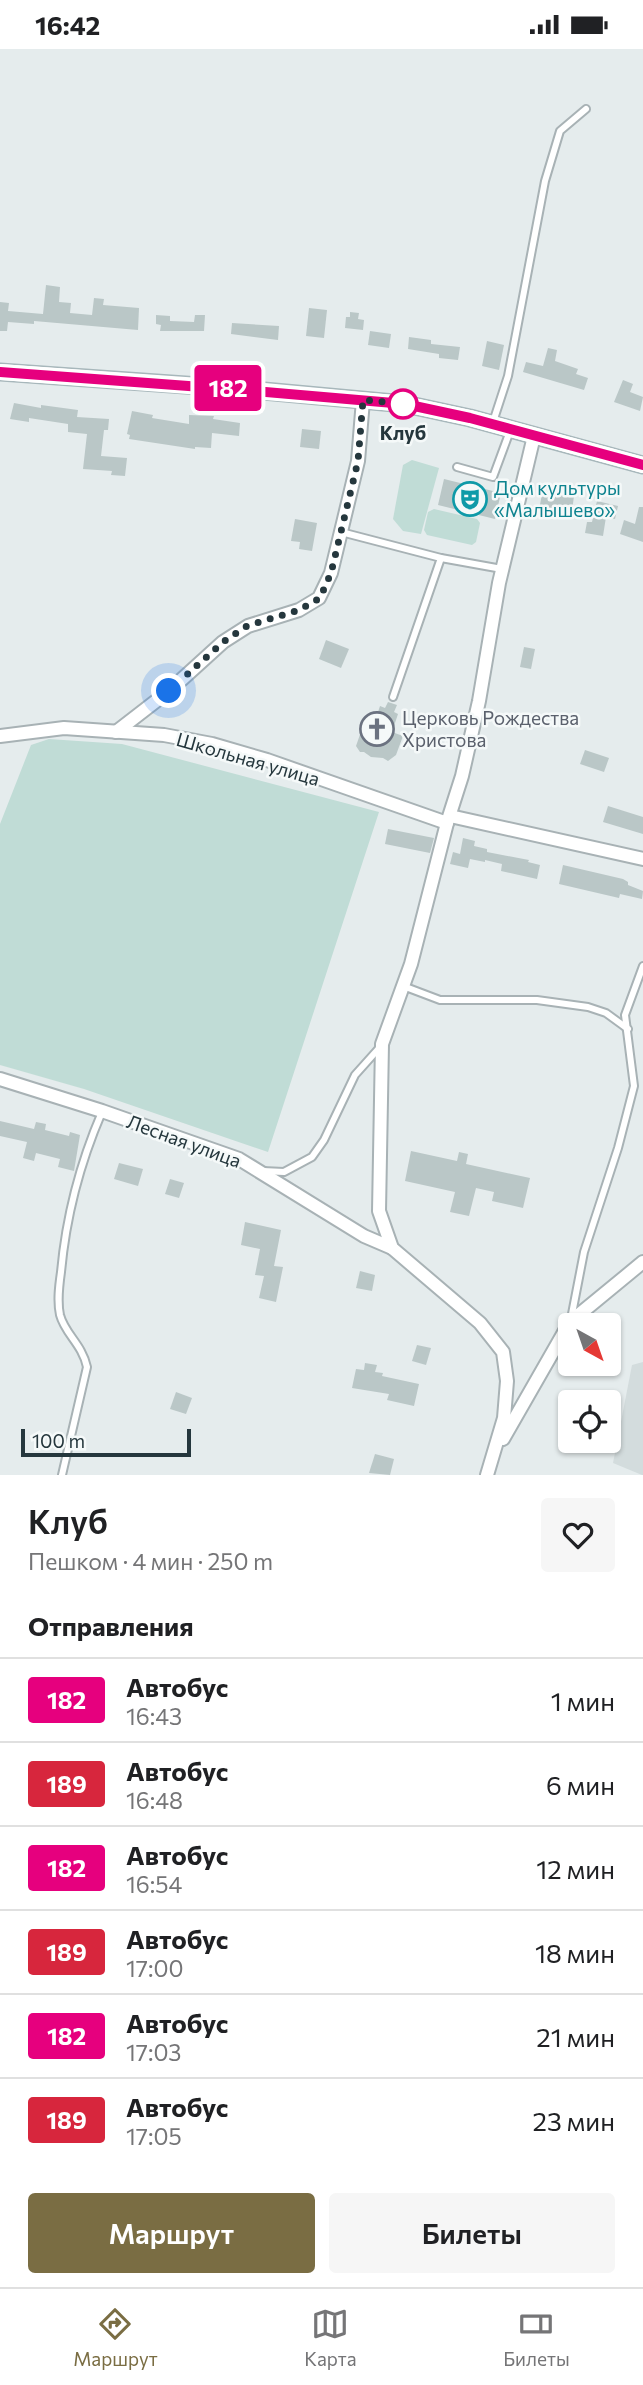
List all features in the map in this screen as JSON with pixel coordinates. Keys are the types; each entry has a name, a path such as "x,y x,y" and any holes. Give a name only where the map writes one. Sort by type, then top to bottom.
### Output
{"street":[{"path":"0,372 405,404 492,424 643,465"},
{"path":"116,731 169,691 223,642 247,626 299,610 320,598 331,573 358,461 363,400"},
{"path":"487,1475 504,1418 507,1381 503,1352 480,1323 393,1248 379,1211 382,1044 411,964 462,776 479,701 502,569 534,436"},
{"name":"Школьная улица","path":"0,736 64,728 164,735 212,744 449,820 643,859"},
{"name":"Лесная улица","path":"0,1079 239,1159 364,1236 393,1248"},
{"path":"581,1313 643,1262"},
{"path":"494,1454 558,1343"}],"lane":[{"path":"492,424 508,376 545,181 560,131 586,109"},
{"path":"457,467 493,477 510,429"},
{"path":"341,532 441,558 502,569"},
{"path":"393,697 441,558"},
{"path":"572,1313 584,1252 618,1148 634,1086 625,1015 643,966"},
{"path":"403,986 440,1000 537,1000 588,1007 606,1013 628,1029"},
{"path":"259,1171 284,1172 312,1157 324,1140 355,1075 382,1044"},
{"path":"62,1475 87,1367 84,1352 61,1317 58,1295 63,1248 80,1170 102,1111"}],"shaded area":[{"path":"643,1362 643,1475 613,1463 615,1453 621,1453 621,1422 632,1365"}],"green space":[{"path":"412,460 439,468 421,534 403,531 393,519 403,465"},
{"path":"434,509 477,519 480,523 476,542 472,545 427,535 424,530 428,512"},
{"path":"49,739 122,744 379,812 268,1152 84,1089 0,1065 0,824 31,745"}],"building":[{"path":"46,285 60,287 59,302 71,303 70,313 92,315 94,298 104,299 103,305 139,308 138,330 34,321 34,324 8,322 7,331 0,331 0,302 9,303 8,311 43,314"},
{"path":"309,308 327,310 324,338 306,336"},
{"path":"350,312 359,313 358,319 364,320 363,330 345,328 346,317 350,317"},
{"path":"156,315 170,316 170,321 194,322 195,315 205,315 204,331 160,331 161,325 156,324"},
{"path":"232,323 279,326 278,340 231,334"},
{"path":"370,331 391,334 389,348 368,345"},
{"path":"409,337 431,340 431,344 460,347 458,360 439,358 439,354 408,349"},
{"path":"487,341 504,345 499,370 482,366"},
{"path":"548,348 557,350 555,361 578,369 576,374 588,378 584,390 523,372 526,362 543,366"},
{"path":"623,380 633,384 630,392 643,397 640,411 614,402"},
{"path":"14,403 78,410 77,417 109,419 108,430 104,430 101,456 127,458 125,476 111,475 112,471 83,469 87,434 68,432 68,424 29,418 29,422 10,419"},
{"path":"132,411 153,415 152,418 189,424 189,415 214,416 213,419 240,423 239,436 212,433 211,448 195,449 129,439 130,435 127,434"},
{"path":"302,429 321,431 319,449 300,447"},
{"name":"Дом культуры «Малышево»","path":"444,479 501,493 495,519 438,505"},
{"path":"552,491 574,496 572,511 555,507 554,514 539,510 542,494 547,495"},
{"path":"597,501 618,506 615,519 606,517 603,536 585,533 587,522 592,522"},
{"path":"639,507 643,507 643,542 620,534 624,520 635,524"},
{"path":"295,519 317,523 312,551 299,549 300,542 291,541"},
{"path":"326,640 349,649 341,668 319,659"},
{"path":"524,647 535,649 531,669 520,667"},
{"name":"Церковь Рождества Христова","path":"388,702 397,705 394,712 398,714 392,732 403,736 396,755 388,761 360,752 356,746 364,723 373,727 380,706 385,708"},
{"path":"585,750 609,758 604,772 580,764"},
{"path":"608,806 643,817 643,834 603,822"},
{"path":"388,829 434,838 430,853 385,844"},
{"path":"463,838 475,841 474,846 487,849 487,852 529,860 528,862 540,865 537,879 501,871 502,864 485,860 470,859 468,868 450,864 453,852 460,854"},
{"path":"563,865 623,879 628,885 643,891 642,899 620,894 619,898 559,884"},
{"path":"0,1121 34,1129 36,1122 46,1124 45,1130 69,1136 70,1132 80,1135 74,1171 58,1167 60,1159 36,1153 34,1161 23,1158 27,1142 0,1136"},
{"path":"411,1151 457,1161 459,1152 468,1154 466,1164 530,1178 523,1208 492,1201 494,1192 476,1188 469,1216 450,1212 455,1192 405,1181"},
{"path":"119,1163 143,1169 138,1186 114,1179"},
{"path":"170,1179 184,1183 179,1198 165,1194"},
{"path":"245,1222 281,1230 274,1266 283,1267 276,1302 259,1298 264,1276 255,1275 260,1249 241,1245"},
{"path":"360,1271 375,1275 372,1291 356,1288"},
{"path":"417,1345 431,1348 426,1365 412,1361"},
{"path":"365,1363 377,1365 375,1372 383,1373 382,1376 419,1384 414,1406 387,1400 389,1394 352,1388 356,1369 364,1370"},
{"path":"176,1392 192,1398 186,1414 170,1409"},
{"path":"375,1454 394,1459 390,1475 369,1473"}],"bus line":[{"name":"182","path":"0,372 405,404 470,418 643,465"}],"place":[{"name":"Клуб","path":"403,404"},
{"name":"Дом культуры «Малышево»","path":"470,499"},
{"name":"Церковь Рождества Христова","path":"377,729"}],"route":[{"path":"169,691 223,642 247,626 299,610 320,598 331,573 358,461 363,400 403,404"}]}
